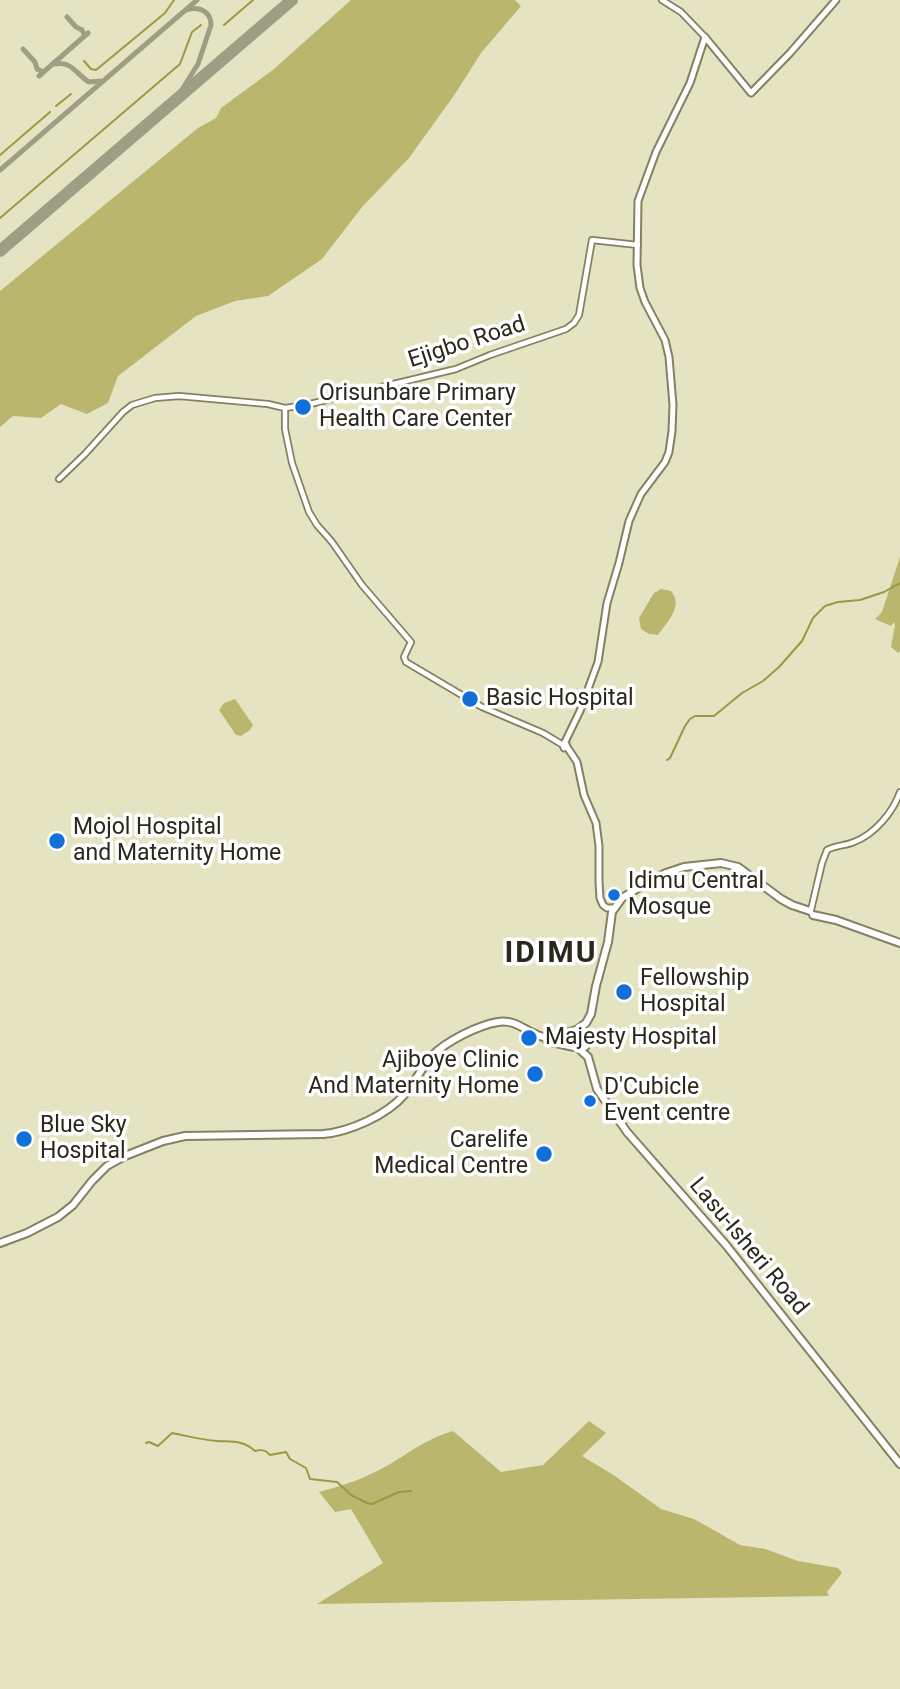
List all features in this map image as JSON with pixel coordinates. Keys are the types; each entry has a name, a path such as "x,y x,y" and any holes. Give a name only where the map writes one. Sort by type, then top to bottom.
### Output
{"main road":[{"path":"707,38 751,93 836,0"},
{"path":"565,745 582,712 600,663 610,599 631,522 643,495 667,463 672,448 675,405 671,357 667,339 642,288 637,245 640,201 658,153 693,79 707,38"},
{"path":"565,745 577,762 584,795 596,823 600,898 607,908 614,908"},
{"path":"565,745 575,764 581,794 593,819 599,899 611,918"},
{"path":"576,1048 570,1037 586,1023 591,1014 614,908 628,894 671,871 721,863 737,867 786,902 900,942"},
{"path":"481,1029 509,1024 544,1040 576,1048 585,1047 610,943 614,914 623,900 636,891 685,869 728,866 744,874 779,901 842,920 900,942"},
{"path":"0,1244 31,1234 55,1222 69,1212 112,1165 152,1147 192,1138 341,1135 395,1107 443,1049 499,1021 511,1022 549,1038 576,1030 586,1031 589,1039"},
{"name":"Lasu-Isheri Road","path":"589,1039 595,1076 602,1091 641,1145"},
{"name":"Lasu-Isheri Road","path":"576,1048 588,1058 597,1089 604,1101 750,1269 900,1464"},
{"name":"Lasu-Isheri Road","path":"871,1426 900,1459"}],"street":[{"path":"662,0 681,12 707,38"},
{"name":"Ejigbo Road","path":"59,479 132,405 155,398 179,396 285,408 306,405 456,369 566,329 579,315 592,240 637,245"},
{"path":"285,408 285,429 296,477 309,512 362,585 411,642 404,657 406,662 482,707 565,745"},
{"path":"812,911 827,850 865,836 893,808 900,792"}],"shaded area":[{"path":"351,0 515,0 521,6 481,53 409,158 362,207 322,259 268,296 235,301 196,316 118,376 108,403 87,414 61,404 41,418 13,416 0,427 0,291 198,128 216,118 221,108 274,69"},
{"path":"900,557 898,653 891,647 894,622 891,626 875,619 882,612"},
{"path":"661,589 671,591 675,597 675,608 658,635 649,634 641,629 639,618 654,593"},
{"path":"235,699 253,725 241,736 236,735 219,710 224,703"},
{"path":"589,1421 606,1433 582,1456 661,1509 694,1519 740,1545 765,1549 798,1561 838,1568 842,1573 827,1592 829,1596 317,1604 383,1563 351,1509 335,1512 319,1492 372,1473 428,1441 453,1431 501,1472 543,1465"}],"waterway":[{"path":"84,61 91,69 96,70 165,13 174,0"},
{"path":"224,25 253,0"},
{"path":"0,218 180,64 192,32 201,25"},
{"path":"56,106 71,94"},
{"path":"0,155 50,112"},
{"path":"667,760 690,719 695,716 714,716 742,693 763,681 802,641 813,618 825,606 860,600 900,583"},
{"path":"146,1443 158,1446 172,1433 206,1440 242,1443 255,1451 264,1450 270,1455 286,1452 290,1459 306,1468 310,1479 337,1482 351,1495 372,1504 399,1492 411,1491"}],"taxiway":[{"path":"0,170 197,0"},
{"path":"175,101 198,64 211,25 207,13 195,9 186,10"},
{"path":"67,17 85,36"},
{"path":"39,76 88,33"},
{"path":"23,49 35,62 37,69 43,72"},
{"path":"55,64 70,66 89,82 101,81"}],"runway":[{"path":"0,251 292,0"}],"place":[{"name":"Orisunbare Primary Health Care Center","path":"303,407"},
{"name":"Basic Hospital","path":"470,699"},
{"name":"Mojol Hospital and Maternity Home","path":"57,841"},
{"name":"Idimu Central Mosque","path":"614,895"},
{"name":"Fellowship Hospital","path":"624,992"},
{"name":"Majesty Hospital","path":"529,1038"},
{"name":"Ajiboye Clinic And Maternity Home","path":"535,1074"},
{"name":"D'Cubicle Event centre","path":"590,1101"},
{"name":"Blue Sky Hospital","path":"24,1139"},
{"name":"Carelife Medical Centre","path":"544,1154"}],"district":[{"name":"IDIMU","path":"551,954"}]}
